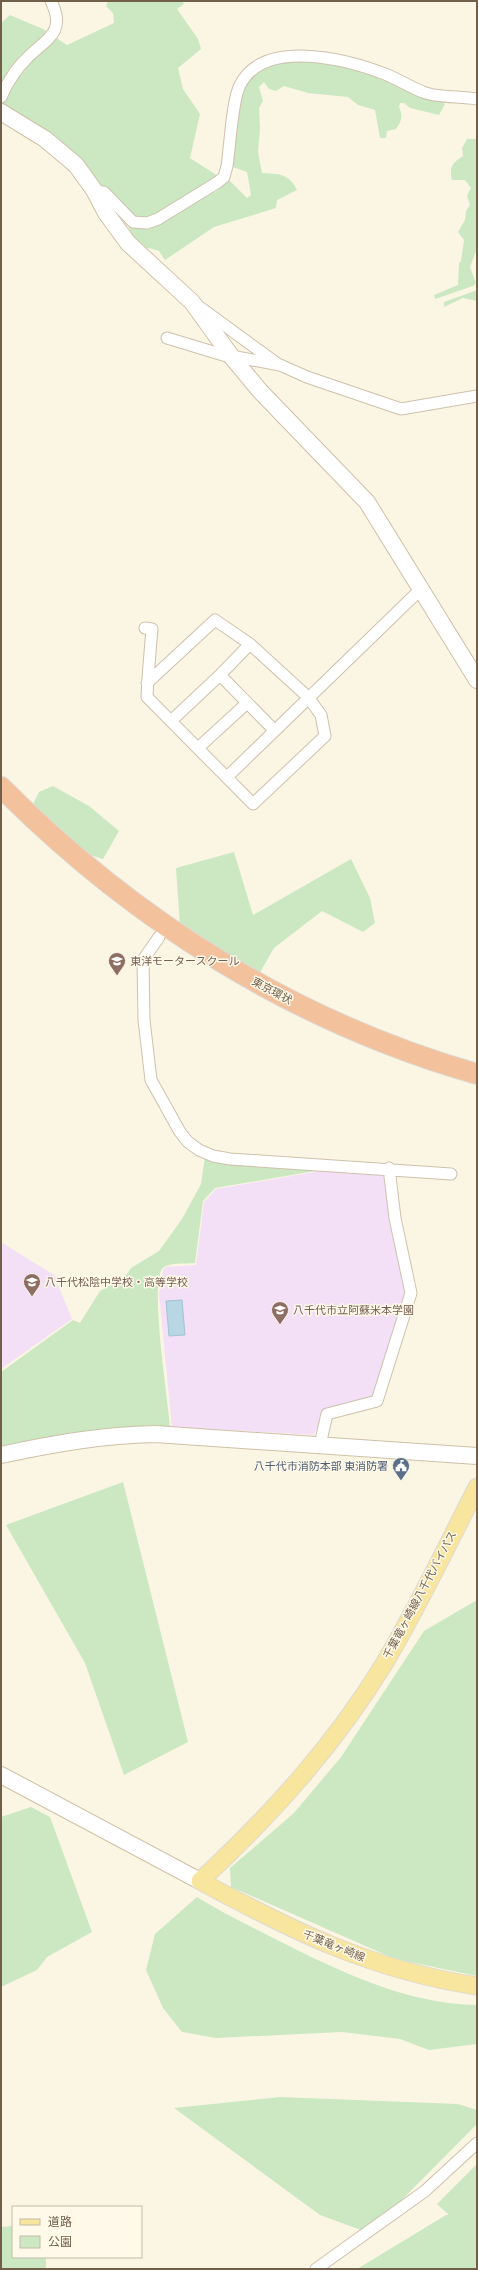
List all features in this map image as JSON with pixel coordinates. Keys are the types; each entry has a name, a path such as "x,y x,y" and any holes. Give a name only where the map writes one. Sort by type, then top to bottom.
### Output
{"highway":[{"name":"東京環状","path":"1,787 68,851 105,882 163,925 222,964 281,997 363,1036 442,1064 477,1074"},
{"name":"東京環状","path":"1,804 64,862 159,937 220,976 308,1023 388,1058 477,1087"}],"main road":[{"name":"千葉竜ヶ崎線八千代バイパス","path":"200,1881 276,1808 323,1752 360,1700 410,1619 477,1487"},
{"name":"千葉竜ヶ崎線","path":"200,1881 283,1925 335,1948 416,1975 477,1986"}],"street":[{"path":"1,97 13,75 27,58 51,38 57,24 56,10 51,1"},
{"path":"95,192 104,192 134,222 143,224 158,219 218,182 224,176 227,166 239,87 252,71 272,59 284,57 333,58 383,73 424,92 477,99"},
{"path":"1,112 45,139 68,156 95,192 106,213 128,242 192,302 281,366"},
{"path":"192,302 232,357 260,391 367,502 422,588 477,680"},
{"path":"167,338 232,357 281,366 307,377 401,408 477,396"},
{"path":"227,777 422,588"},
{"path":"145,628 152,629 148,683 147,697 253,804 325,736 321,715 308,697 250,644 215,620 148,683"},
{"path":"171,722 250,644"},
{"path":"220,675 274,730"},
{"path":"198,748 248,703"},
{"path":"159,937 143,960 144,1020 152,1080 180,1132 188,1142 199,1150 213,1156 230,1159 389,1168 450,1174"},
{"path":"320,1445 327,1414 377,1401 411,1293 395,1218 389,1168"},
{"path":"1,1455 68,1441 120,1435 155,1434 477,1456"},
{"path":"1,1774 200,1881"},
{"path":"316,2269 425,2191 477,2143"}],"shaded area":[{"name":"八千代市立阿蘇米本学園","path":"332,1169 385,1172 407,1291 375,1396 323,1417 314,1435 172,1427 159,1294 163,1270 166,1267 196,1265 204,1202 216,1189"},
{"name":"八千代松陰中学校・高等学校","path":"1,1242 54,1275 72,1319 1,1369"}],"green space":[{"path":"108,1 182,1 184,4 177,9 198,39 201,49 178,68 183,89 200,114 190,158 218,176 200,199 217,191 229,180 247,198 251,195 247,172 230,166 240,98 254,71 290,60 339,63 384,77 439,100 445,104 439,115 410,108 404,103 400,103 399,107 401,120 398,126 396,129 387,131 386,138 380,138 375,110 358,105 348,97 308,93 284,86 276,91 269,89 264,82 259,87 263,101 259,108 260,128 258,152 262,173 278,174 287,177 294,184 297,190 277,200 276,208 214,227 165,260 159,251 149,248 141,251 126,221 78,157 62,143 1,106 1,23 10,15 43,29 67,45 114,23 113,13 106,6"},
{"path":"467,139 477,139 477,249 470,267 476,283 473,286 435,299 434,295 458,285 459,263 461,261 464,240 458,232 465,220 466,211 470,205 467,196 471,188 465,180 452,180 451,169 454,163 463,156 462,148"},
{"path":"477,290 477,301 463,298 444,307 444,302"},
{"path":"53,786 89,806 119,831 103,859 86,854 32,806 39,792"},
{"path":"234,852 253,915 351,859 370,898 375,923 363,932 322,911 274,948 258,976 180,926 176,868"},
{"path":"205,1156 321,1170 215,1188 203,1201 195,1263 173,1264 162,1269 159,1280 159,1320 170,1427 106,1429 1,1446 1,1372 73,1320 80,1323 100,1291 125,1277 131,1268 159,1251 182,1219 201,1184"},
{"path":"123,1482 188,1742 124,1775 85,1663 6,1525"},
{"path":"477,1600 477,1976 395,1959 231,1887 230,1868 294,1813 341,1757 424,1631"},
{"path":"31,1807 50,1817 92,1932 47,1957 37,1970 1,1987 1,1817"},
{"path":"197,1897 226,1914 300,1952 374,1984 425,1999 477,2005 477,2044 429,2050 400,2039 342,2032 216,2038 182,2032 163,2008 146,1970 155,1934"},
{"path":"280,2097 458,2104 477,2110 477,2124 369,2233 320,2215 174,2108"},
{"path":"477,2164 477,2269 357,2269 446,2215 449,2215 437,2204"},
{"path":"12,2226 12,2258 46,2258 46,2269 1,2269 1,2227"}],"water":[{"path":"182,1300 185,1335 169,1336 166,1301"}],"place":[{"name":"東洋モータースクール","path":"117,976"},
{"name":"八千代松陰中学校・高等学校","path":"32,1297"},
{"name":"八千代市立阿蘇米本学園","path":"280,1325"},
{"name":"八千代市消防本部 東消防署","path":"401,1481"}]}
